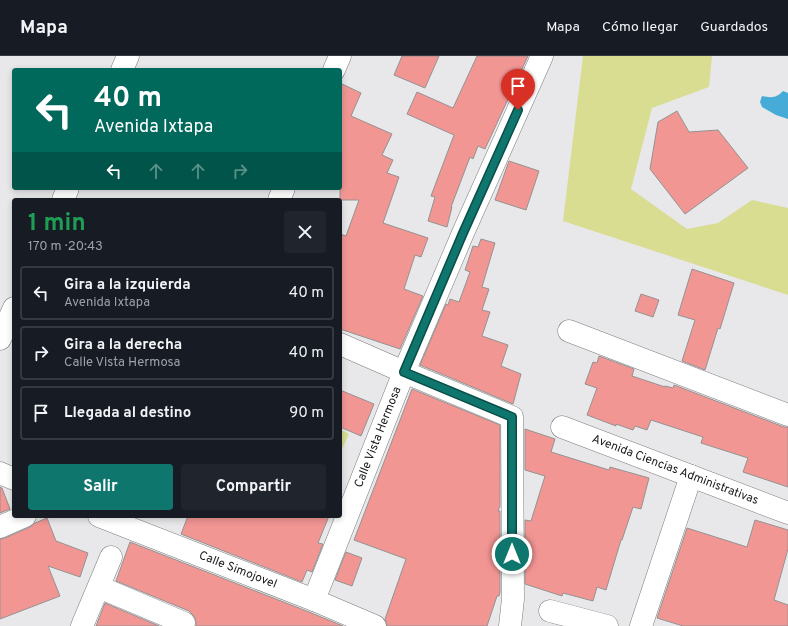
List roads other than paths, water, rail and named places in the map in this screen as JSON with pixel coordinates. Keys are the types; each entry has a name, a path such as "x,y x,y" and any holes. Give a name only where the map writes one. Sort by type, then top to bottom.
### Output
{"street":[{"path":"123,68 128,56"},
{"path":"335,68 340,56"},
{"name":"Calle Vista Hermosa","path":"314,600 404,372 463,233 542,56"},
{"path":"0,339 12,312"},
{"path":"568,331 788,415"},
{"path":"342,345 512,417 512,599 510,626"},
{"name":"Avenida Ciencias Administrativas","path":"562,427 788,513"},
{"path":"0,473 12,478"},
{"path":"642,626 691,476"},
{"path":"0,527 20,518"},
{"name":"Calle Simojovel","path":"109,518 130,522 375,626"},
{"path":"82,626 111,557"},
{"path":"99,587 184,623"},
{"path":"550,611 607,626"}],"water":[{"path":"783,91 788,93 788,119 776,115 762,107 760,102 762,96 774,97"}]}
